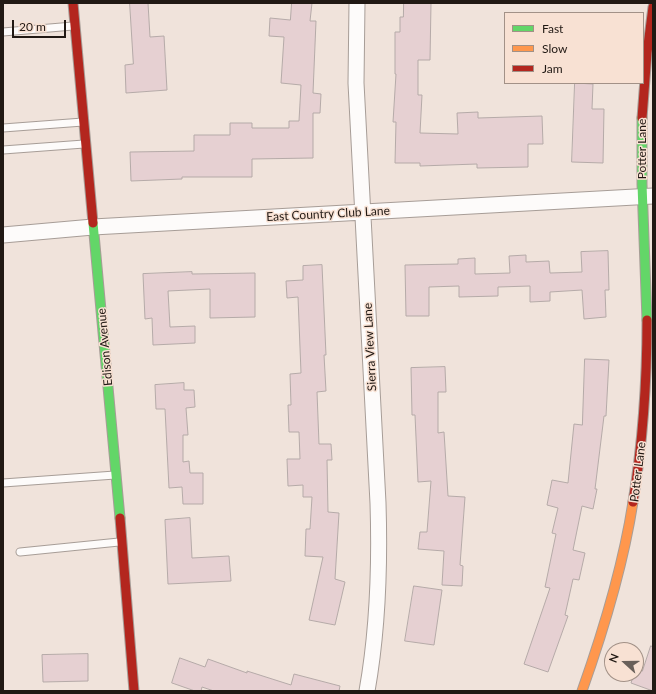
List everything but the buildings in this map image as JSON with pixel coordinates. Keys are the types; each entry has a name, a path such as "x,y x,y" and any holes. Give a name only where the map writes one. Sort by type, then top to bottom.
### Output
{"street":[{"name":"Edison Avenue","path":"74,3 134,691"},
{"name":"Sierra View Lane","path":"357,3 356,83 379,544 378,605 372,666 367,691"},
{"name":"Potter Lane","path":"644,79 649,28 653,7"},
{"name":"Potter Lane","path":"582,691 598,649 617,586 631,522 641,456 646,390 648,196 642,133 643,84"},
{"name":"East Country Club Lane","path":"3,235 93,227 648,196"}],"lane":[{"path":"3,32 76,26"},
{"path":"3,128 84,122"},
{"path":"3,150 86,144"},
{"path":"3,483 116,475"},
{"path":"20,552 122,542"}],"traffic: fast":[{"path":"642,118 642,184 647,320"},
{"path":"93,223 120,518"}],"traffic: slow":[{"path":"582,691 612,598 624,550 633,502"}],"traffic: jam":[{"path":"73,3 93,223"},
{"path":"642,118 647,53 653,7"},
{"path":"633,502 644,411 647,320"},
{"path":"120,518 134,691"}]}
